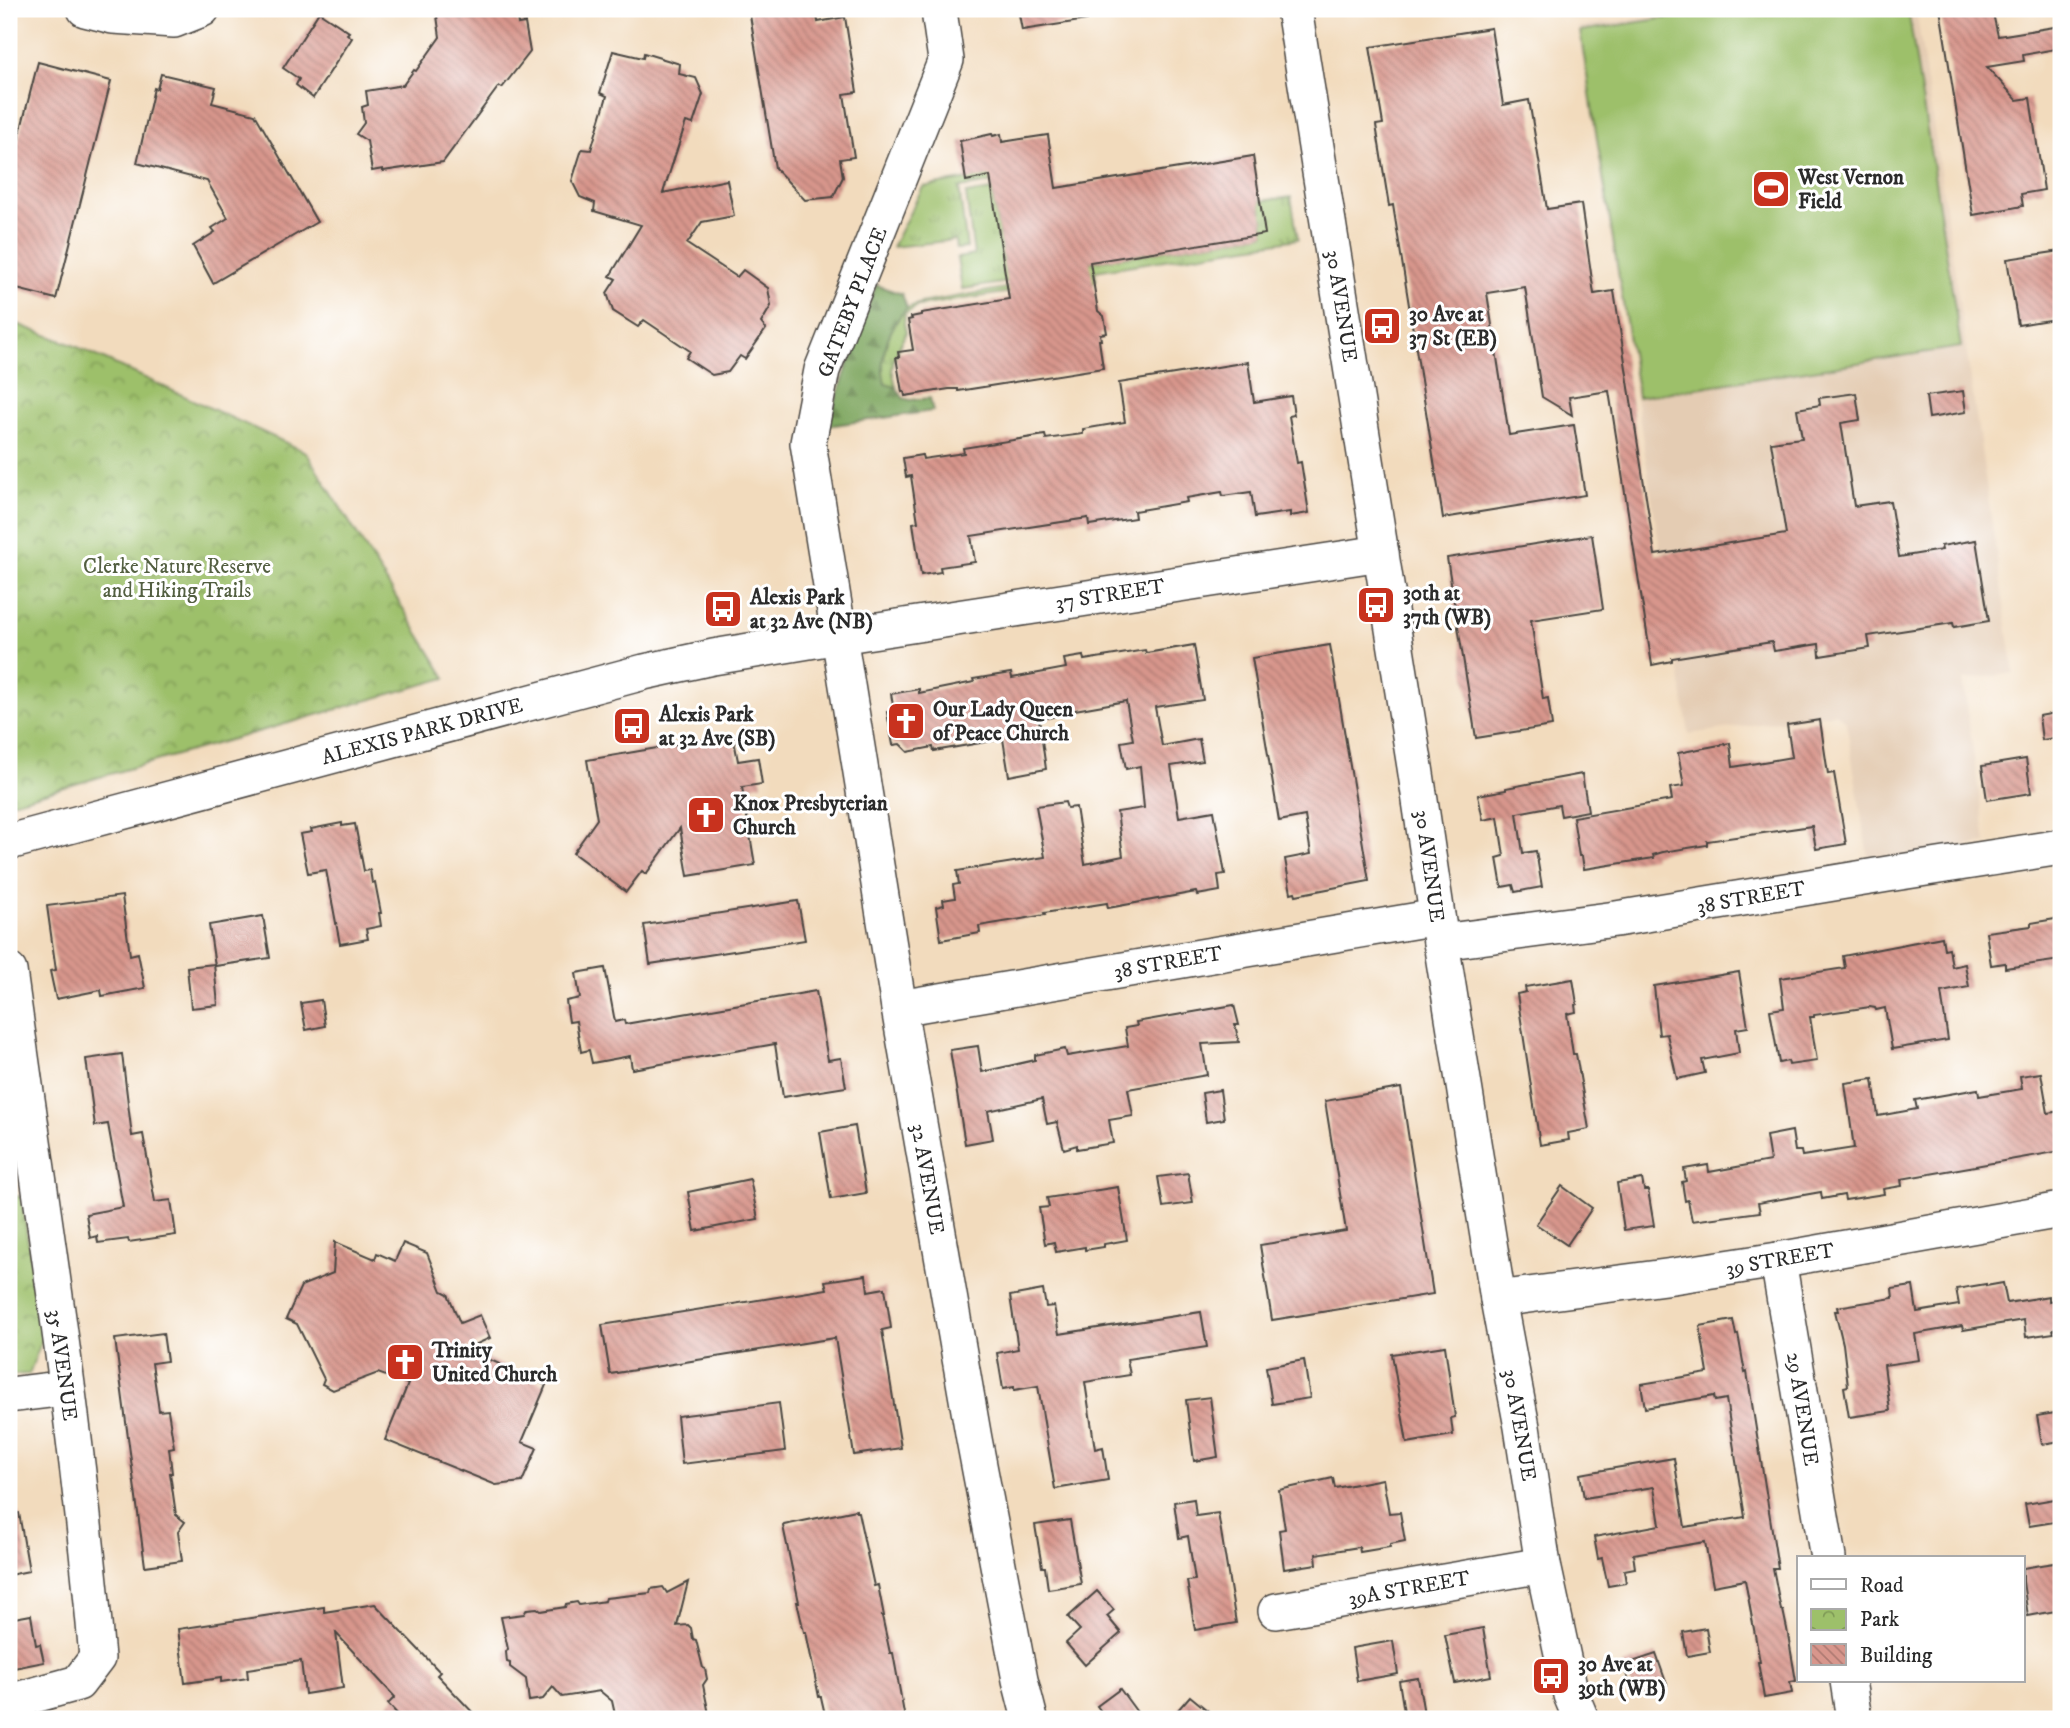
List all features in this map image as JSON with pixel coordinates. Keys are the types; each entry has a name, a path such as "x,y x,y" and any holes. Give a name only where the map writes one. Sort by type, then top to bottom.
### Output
{"street":[{"path":"85,9 113,16 174,20 202,9"},
{"name":"30 AVENUE","path":"1294,9 1542,1565 1571,1695 1581,1719"},
{"name":"GATEBY PLACE","path":"839,636 808,443 822,370 946,60 940,18"},
{"name":"37 STREET","path":"839,636 1381,553"},
{"name":"ALEXIS PARK DRIVE","path":"9,842 644,672 713,657 839,636"},
{"name":"32 AVENUE","path":"839,636 898,1008 974,1439 1020,1680 1030,1719"},
{"name":"38 STREET","path":"898,1008 1439,930 1616,919 2061,847"},
{"name":"35 AVENUE","path":"9,971 67,1388 97,1658 78,1683 9,1702"},
{"name":"39 STREET","path":"1498,1299 1778,1260 2061,1210"},
{"name":"29 AVENUE","path":"1778,1260 1828,1556"},
{"path":"9,1395 67,1388"},
{"name":"39A STREET","path":"1276,1611 1542,1565"},
{"path":"1848,1682 1854,1719"}],"shaded area":[{"path":"1700,9 1916,9 2014,673 1963,680 1986,843 1869,863 1846,721 1835,713 1689,734 1578,27"}],"green space":[{"name":"West Vernon Field","path":"1725,9 1908,9 1961,347 1638,397 1580,31"},
{"path":"1051,165 1052,173 959,188 967,248 956,249 955,240 892,247 923,187"},
{"path":"992,190 1006,276 1265,234 1260,201 1291,197 1298,239 1095,271 1096,282 1084,284 1083,281 918,306 905,314 906,332 892,369 896,387 885,385 883,366 886,345 893,325 907,309 921,303 1029,284 1028,279 962,289 957,258 974,255 966,194"},
{"path":"876,285 902,294 907,308 886,344 883,364 885,384 896,387 903,398 930,398 933,411 827,426"},
{"name":"Clerke Nature Reserve and Hiking Trails","path":"9,321 73,345 306,452 446,678 9,803"},
{"path":"21,1196 43,1337 29,1374 9,1375 9,1197"}],"building":[{"path":"436,9 516,11 518,24 525,23 530,52 502,88 499,86 443,162 372,171 367,141 356,134 364,123 362,107 368,105 366,91 403,85 414,70 416,71 440,37"},
{"path":"749,9 816,9 818,22 845,17 857,92 844,94 854,157 840,159 843,177 833,197 805,200 775,168"},
{"path":"1018,9 1086,9 1087,20 1022,30"},
{"path":"1940,9 1992,9 1998,36 2061,26 2061,48 2023,55 2024,61 1987,67 2017,100 2030,98 2044,190 2021,194 2023,206 1973,215"},
{"path":"319,12 349,32 347,34 352,38 313,98 296,85 299,79 283,68"},
{"path":"1491,28 1503,105 1529,100 1547,209 1581,204 1594,294 1614,291 1655,555 1786,534 1771,442 1802,438 1797,409 1820,405 1819,398 1856,393 1860,420 1841,423 1854,506 1890,501 1899,557 1942,550 1941,546 1976,540 1989,621 1954,627 1953,623 1868,636 1870,648 1820,656 1819,644 1774,651 1772,642 1672,658 1672,661 1652,665 1609,391 1569,397 1572,415 1542,397 1525,287 1487,293 1509,435 1574,425 1585,495 1443,518 1393,205 1389,206 1376,125 1383,124 1370,47"},
{"path":"613,51 643,58 644,53 680,64 679,74 696,78 703,94 693,124 686,122 663,193 727,180 734,216 702,222 687,244 737,277 743,270 768,288 771,306 761,323 766,329 745,359 740,356 728,372 712,375 686,358 690,351 644,320 638,327 613,311 607,293 616,279 610,276 641,225 594,211 595,203 580,197 572,181 582,149 591,150 607,96 600,93"},
{"path":"38,62 111,81 56,299 9,287 9,176"},
{"path":"161,74 216,87 212,103 255,114 317,222 213,283 193,246 215,232 212,228 228,218 207,181 137,163 154,88 157,89"},
{"path":"1001,134 1002,142 1048,135 1056,188 1253,156 1265,234 1090,262 1098,311 1104,316 1107,333 1100,334 1099,340 1103,368 958,391 949,389 905,396 896,357 899,357 898,352 913,350 908,320 912,319 911,317 921,313 1009,299 990,176 966,181 960,141"},
{"path":"2061,251 2061,318 2018,325 2007,259"},
{"path":"1248,362 1254,402 1291,396 1294,415 1289,416 1297,463 1301,462 1309,513 1290,516 1290,512 1255,517 1251,492 1223,496 1222,492 1186,498 1187,502 1134,511 1135,518 1089,525 1088,518 971,536 975,562 940,567 941,572 921,575 913,523 918,522 911,476 906,477 903,458 922,455 923,459 964,453 963,448 1045,435 1046,439 1083,434 1083,429 1125,422 1119,383"},
{"path":"1963,391 1966,412 1929,418 1926,396"},
{"path":"1592,535 1603,609 1531,620 1543,699 1548,698 1552,726 1476,738 1447,558"},
{"path":"1194,645 1203,700 1155,707 1162,746 1199,739 1203,761 1171,766 1179,817 1214,811 1225,874 1218,875 1220,891 1197,895 1196,892 1108,908 1107,903 1044,913 1045,915 979,926 980,933 941,940 936,907 944,905 943,900 955,898 953,885 959,884 957,871 1045,857 1036,806 1065,802 1067,808 1076,807 1085,864 1123,856 1117,812 1144,808 1140,766 1126,769 1121,742 1133,740 1126,701 1052,714 1053,717 1039,719 1046,769 1009,776 1003,739 934,751 933,747 908,752 900,744 893,745 887,712 894,711 891,694 919,689 919,693 974,682 973,679 1011,673 1012,678 1066,668 1064,659 1083,656 1084,660"},
{"path":"1330,645 1369,881 1296,895 1295,892 1291,893 1285,859 1311,854 1305,816 1279,821 1252,658"},
{"path":"2061,712 2061,737 2042,740 2039,716"},
{"path":"1820,720 1828,774 1834,773 1846,844 1816,849 1812,826 1707,841 1707,845 1663,852 1653,855 1654,858 1584,869 1582,856 1579,856 1573,817 1672,800 1670,788 1684,786 1678,753 1730,743 1733,767 1792,757 1787,725"},
{"name":"Knox Presbyterian Church","path":"733,735 738,761 758,758 762,784 742,787 755,865 688,876 680,828 646,874 642,871 626,892 573,853 597,819 587,760"},
{"path":"2026,759 2031,793 1987,800 1982,766"},
{"path":"1582,774 1588,811 1561,816 1559,805 1517,813 1523,853 1536,851 1542,887 1515,892 1513,885 1502,887 1497,858 1504,856 1498,817 1483,820 1478,795"},
{"path":"342,823 342,826 355,824 364,871 370,870 372,883 375,882 381,926 366,929 368,939 340,944 326,870 308,873 300,834"},
{"path":"122,896 130,955 138,953 145,988 102,996 101,990 56,999 50,971 56,970 47,906"},
{"path":"798,901 805,940 650,964 644,925"},
{"path":"263,916 270,958 215,966 209,925"},
{"path":"2061,918 2061,960 2005,968 2005,963 1991,965 1986,932 2031,926 2031,923"},
{"path":"1942,937 1944,949 1949,948 1952,967 1965,964 1969,987 1941,992 1948,1040 1892,1049 1885,1008 1876,1010 1870,1007 1810,1017 1817,1061 1789,1065 1788,1061 1779,1063 1770,1010 1784,1008 1780,978 1845,968 1843,956"},
{"path":"214,964 218,1005 191,1008 187,967"},
{"path":"605,968 615,1022 624,1020 625,1024 816,991 828,1060 841,1058 846,1087 783,1097 775,1044 632,1069 630,1056 592,1063 589,1050 581,1052 576,1021 569,1022 566,1001 580,998 576,973"},
{"path":"1739,972 1748,1027 1736,1029 1739,1053 1702,1060 1705,1073 1677,1079 1667,1034 1659,1035 1654,986"},
{"path":"1573,979 1576,1012 1567,1014 1589,1129 1568,1133 1569,1140 1540,1145 1517,994 1526,992 1525,987"},
{"path":"321,1000 325,1026 306,1030 301,1003"},
{"path":"1234,1005 1239,1025 1235,1025 1239,1042 1202,1044 1207,1075 1128,1089 1133,1116 1109,1120 1113,1143 1077,1149 1077,1145 1064,1149 1057,1122 1047,1124 1042,1099 988,1111 993,1139 965,1144 950,1050 978,1046 982,1072 1035,1060 1035,1055 1065,1049 1067,1056 1128,1046 1125,1028 1137,1026 1136,1022"},
{"path":"122,1054 132,1136 143,1134 155,1202 171,1200 176,1235 129,1242 128,1239 98,1243 97,1236 90,1238 86,1214 123,1207 108,1124 95,1126 86,1059"},
{"path":"2041,1073 2048,1113 2061,1111 2061,1151 1901,1179 1902,1186 1883,1189 1884,1194 1845,1200 1844,1195 1822,1199 1821,1192 1758,1203 1760,1212 1692,1221 1682,1182 1686,1181 1684,1169 1708,1165 1709,1172 1770,1161 1766,1136 1792,1131 1795,1151 1801,1151 1802,1156 1854,1148 1845,1083 1873,1079 1878,1116 1917,1109 1915,1100 1978,1089 1979,1096 2022,1089 2020,1076"},
{"path":"1401,1088 1433,1294 1272,1320 1260,1245 1346,1231 1325,1101"},
{"path":"1220,1090 1224,1119 1206,1122 1202,1093"},
{"path":"855,1126 866,1193 831,1199 820,1132"},
{"path":"1188,1173 1193,1203 1163,1207 1158,1177"},
{"path":"750,1179 758,1219 695,1231 688,1192"},
{"path":"1642,1179 1644,1190 1648,1190 1654,1226 1624,1230 1617,1183"},
{"path":"1562,1186 1592,1208 1567,1245 1536,1224"},
{"path":"1118,1187 1127,1240 1104,1244 1104,1247 1056,1252 1054,1242 1045,1244 1039,1208 1049,1207 1047,1198"},
{"name":"Trinity United Church","path":"335,1242 375,1259 377,1253 395,1261 403,1243 427,1253 442,1291 448,1294 460,1323 480,1315 490,1338 466,1349 546,1385 522,1442 537,1448 522,1482 496,1485 385,1440 408,1384 378,1373 333,1390 322,1384 324,1379 297,1324 286,1319 301,1286 333,1273"},
{"path":"866,1275 868,1291 885,1288 891,1328 882,1330 901,1448 854,1455 835,1338 610,1374 602,1325 827,1289 825,1281"},
{"path":"2003,1283 2007,1303 2049,1296 2049,1301 2061,1299 2061,1327 2053,1329 2054,1333 2026,1337 2024,1320 1963,1330 1962,1326 1915,1334 1919,1360 1884,1365 1890,1411 1849,1417 1844,1387 1848,1386 1843,1344 1835,1311 1838,1311 1837,1307 1893,1298 1892,1289 1913,1286 1917,1312 1959,1305 1956,1289"},
{"path":"1043,1290 1046,1307 1054,1306 1059,1334 1201,1312 1207,1347 1127,1359 1130,1375 1085,1382 1095,1449 1103,1447 1108,1480 1055,1489 1038,1386 1003,1389 997,1353 1018,1349 1010,1296"},
{"path":"1733,1320 1745,1373 1747,1372 1778,1568 1773,1568 1796,1681 1790,1682 1792,1693 1764,1698 1745,1580 1713,1586 1705,1542 1633,1554 1635,1568 1624,1570 1626,1583 1608,1586 1602,1558 1598,1559 1594,1537 1660,1525 1654,1487 1584,1498 1580,1474 1674,1458 1685,1527 1745,1517 1726,1399 1715,1401 1714,1396 1645,1408 1641,1384 1708,1373 1700,1326"},
{"path":"163,1333 167,1361 152,1363 159,1411 168,1410 174,1447 169,1448 170,1473 176,1515 185,1522 178,1532 182,1561 145,1566 115,1339"},
{"path":"1445,1346 1455,1417 1451,1418 1453,1435 1407,1443 1392,1354"},
{"path":"1304,1360 1310,1398 1272,1404 1266,1367"},
{"path":"1210,1397 1218,1457 1194,1461 1186,1400"},
{"path":"779,1403 785,1451 682,1464 677,1416"},
{"path":"2061,1412 2061,1441 2042,1444 2037,1416"},
{"path":"1333,1478 1335,1488 1383,1479 1389,1513 1400,1512 1405,1541 1390,1544 1390,1547 1360,1552 1359,1547 1316,1554 1317,1564 1284,1569 1279,1530 1285,1529 1279,1490"},
{"path":"2061,1498 2061,1521 2029,1526 2025,1504"},
{"path":"1194,1499 1196,1516 1218,1513 1236,1623 1195,1630 1187,1581 1195,1580 1188,1536 1179,1538 1174,1502"},
{"path":"856,1510 874,1586 878,1585 882,1616 890,1653 893,1653 905,1719 826,1719 819,1697 783,1526"},
{"path":"19,1513 29,1571 9,1575 9,1514"},
{"path":"1070,1520 1081,1584 1048,1589 1035,1525"},
{"path":"2061,1562 2061,1610 2028,1616 2024,1568"},
{"path":"688,1582 677,1626 688,1625 693,1639 696,1640 707,1679 703,1685 710,1719 616,1719 612,1701 600,1691 562,1697 553,1687 543,1699 529,1701 526,1679 507,1662 508,1649 501,1617 524,1614 527,1609 537,1608 541,1611 577,1602 579,1605 605,1601 606,1598 650,1593 651,1589 663,1587 667,1593"},
{"path":"1097,1591 1114,1610 1107,1616 1121,1633 1085,1665 1066,1643 1080,1630 1068,1617"},
{"path":"375,1604 440,1672 437,1675 479,1719 402,1719 388,1704 395,1697 336,1633 343,1688 305,1694 301,1661 247,1669 248,1678 221,1682 221,1678 185,1683 178,1629 324,1607 324,1612"},
{"path":"31,1615 36,1645 40,1644 44,1662 9,1669 9,1619"},
{"path":"1483,1628 1491,1676 1455,1683 1445,1635"},
{"path":"1706,1628 1710,1652 1687,1656 1683,1632"},
{"path":"1393,1641 1398,1674 1357,1681 1352,1648"},
{"path":"1656,1654 1667,1685 1639,1695 1636,1685 1631,1687 1623,1665"},
{"path":"1418,1678 1424,1714 1405,1718 1399,1681"},
{"path":"1120,1689 1142,1719 1107,1719 1097,1706"},
{"path":"1190,1696 1218,1719 1170,1719"}],"place":[{"name":"West Vernon Field","path":"1771,189"},
{"name":"30 Ave at 37 St (EB)","path":"1382,326"},
{"name":"30th at 37th (WB)","path":"1376,605"},
{"name":"Alexis Park at 32 Ave (NB)","path":"723,609"},
{"name":"Our Lady Queen of Peace Church","path":"906,721"},
{"name":"Alexis Park at 32 Ave (SB)","path":"632,726"},
{"name":"Knox Presbyterian Church","path":"706,815"},
{"name":"Trinity United Church","path":"405,1362"},
{"name":"30 Ave at 39th (WB)","path":"1551,1676"}]}
